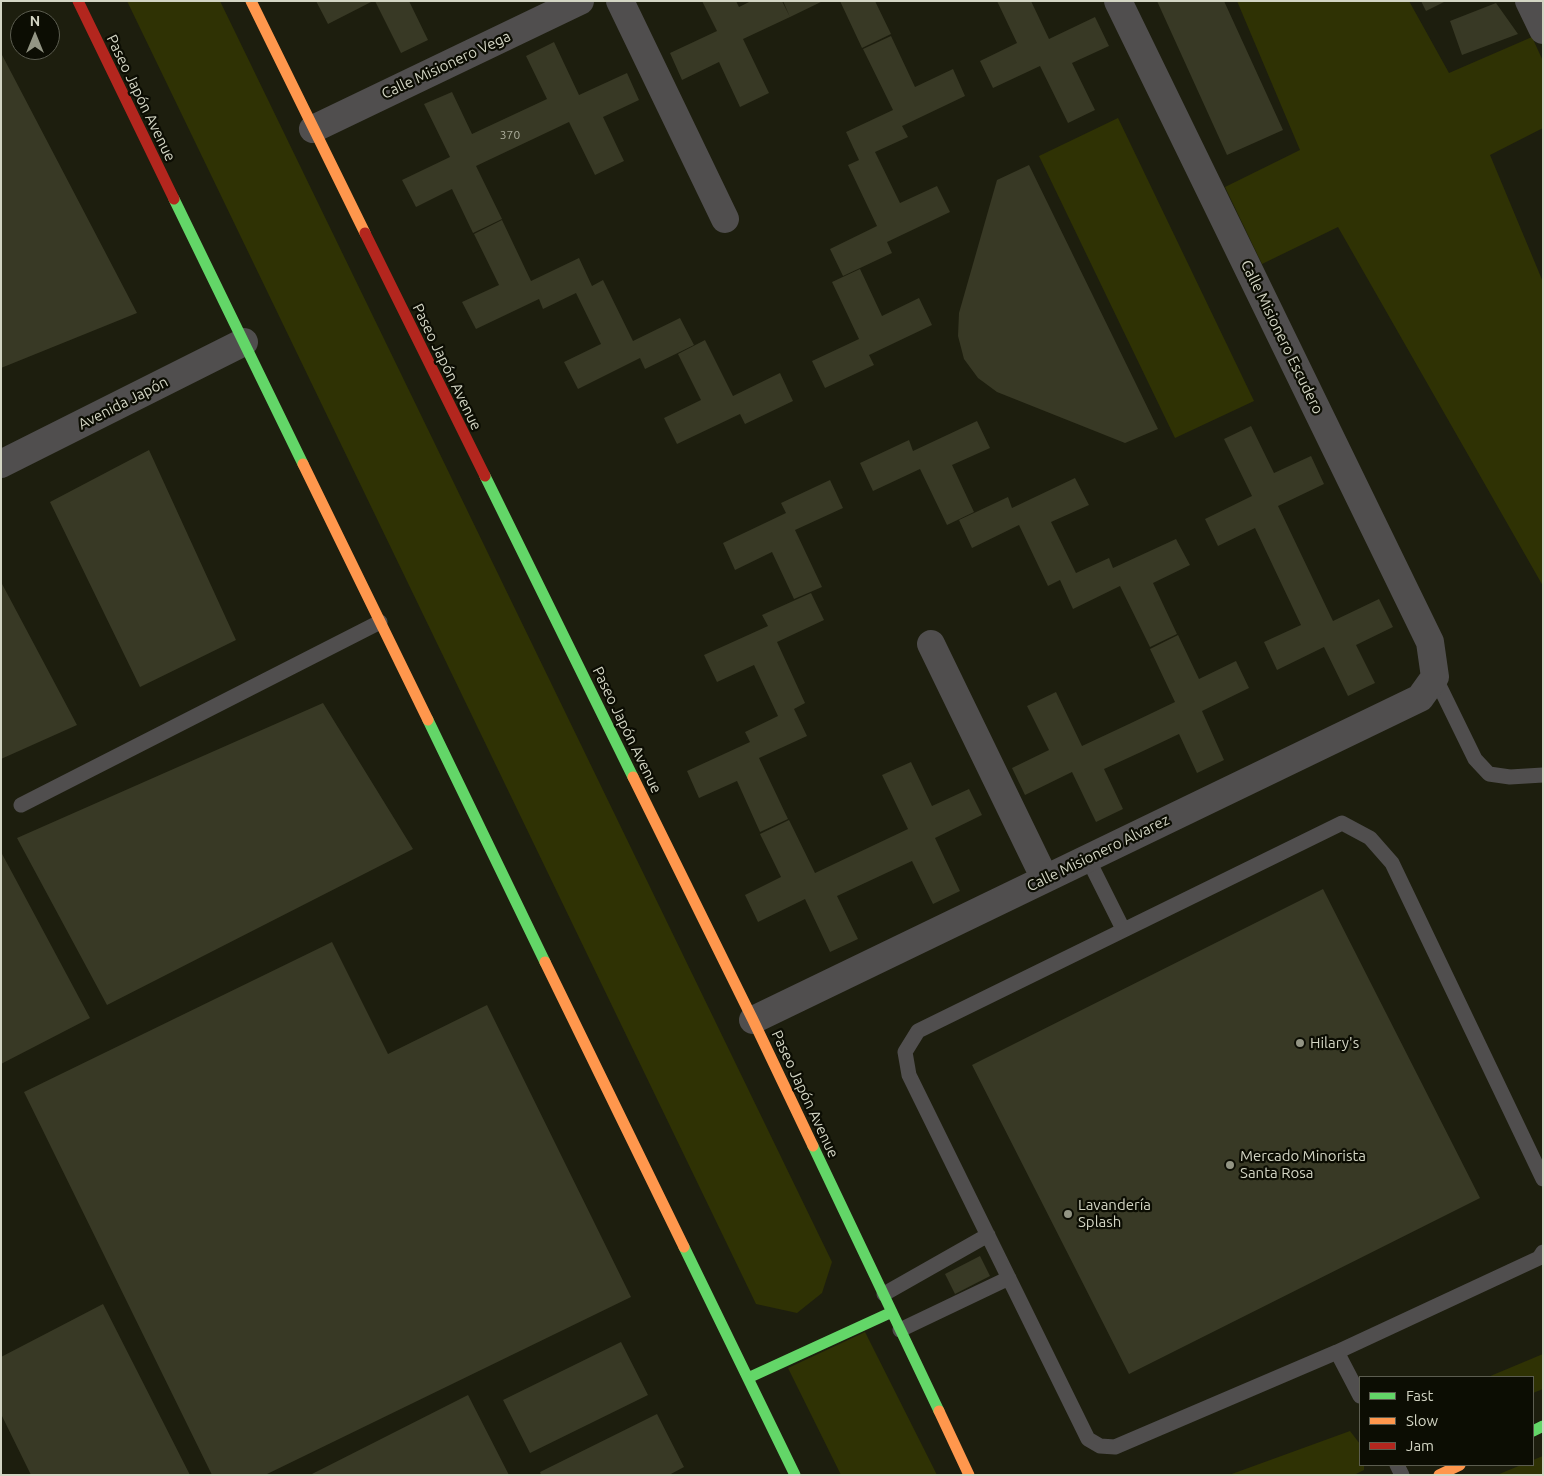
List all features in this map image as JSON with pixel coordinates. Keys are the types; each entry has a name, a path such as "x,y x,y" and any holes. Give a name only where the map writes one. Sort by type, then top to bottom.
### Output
{"main road":[{"name":"Paseo Japón Avenue","path":"78,1 795,1475"},
{"name":"Paseo Japón Avenue","path":"251,1 753,1020 969,1475"},
{"path":"748,1378 892,1312"},
{"path":"769,1422 782,1475"},
{"path":"1439,1475 1458,1466"}],"street":[{"name":"Calle Misionero Vega","path":"313,128 580,1"},
{"path":"620,1 725,219"},
{"name":"Calle Misionero Escudero","path":"1118,1 1430,642 1435,677"},
{"path":"1529,1 1543,30"},
{"name":"Avenida Japón","path":"1,464 244,342"},
{"path":"931,644 1046,879"},
{"name":"Calle Misionero Alvarez","path":"753,1020 1420,698 1435,677"}],"lane":[{"path":"21,805 380,622"},
{"path":"1435,677 1475,759 1489,774 1510,778 1543,775"},
{"path":"1543,1179 1392,863 1370,838 1342,824 1123,929 918,1031 906,1052 909,1075 1088,1439 1100,1446 1115,1447 1337,1352 1538,1258 1543,1252"},
{"path":"1088,859 1123,929"},
{"path":"884,1294 988,1235"},
{"path":"900,1330 1009,1278"},
{"path":"1337,1352 1359,1394"}],"green space":[{"path":"127,1 220,1 832,1262 822,1293 797,1313 756,1304"},
{"path":"1237,1 1409,1 1449,73 1532,37 1543,61 1543,128 1490,155 1543,282 1543,586 1338,227 1262,264 1225,187 1300,150"},
{"path":"1118,118 1254,401 1175,438 1039,156"},
{"path":"865,1332 937,1475 841,1475 788,1368"},
{"path":"1543,1354 1543,1389 1534,1393 1534,1376 1490,1376"},
{"path":"1350,1431 1359,1443 1359,1466 1364,1466 1364,1470 1354,1475 1229,1475"},
{"path":"1543,1456 1543,1475 1497,1475 1519,1466 1534,1466 1534,1460"}],"building":[{"path":"316,1 373,1 328,24"},
{"path":"375,1 409,1 428,40 401,53"},
{"path":"702,1 736,1 739,7 751,1 782,1 790,17 743,39 769,93 740,107 719,62 682,80 670,53 717,31"},
{"path":"783,1 823,1 790,17"},
{"path":"840,1 875,1 891,34 862,48"},
{"path":"997,1 1031,1 1049,39 1095,17 1109,46 1072,63 1095,110 1068,123 1040,66 993,88 980,61 1017,43"},
{"path":"1157,1 1224,1 1283,130 1227,155"},
{"path":"1421,1 1446,1 1426,11"},
{"path":"1496,3 1518,34 1462,55 1450,21"},
{"path":"891,36 915,87 953,69 965,96 902,126 908,137 875,152 900,203 937,186 950,212 887,242 892,253 843,276 830,249 877,226 848,165 859,160 846,132 893,110 863,49"},
{"path":"554,42 579,95 627,73 639,100 603,117 624,161 595,175 569,122 476,166 502,219 473,233 452,189 416,207 402,180 450,157 424,104 452,92 472,134 547,99 526,56"},
{"path":"1,53 137,313 1,368"},
{"path":"1029,165 1158,429 1125,443 997,392 978,378 964,359 958,336 959,313 997,180"},
{"path":"502,220 531,281 579,258 592,286 603,280 633,341 680,318 694,345 645,369 640,358 578,389 564,362 601,344 576,293 543,309 539,299 476,329 462,302 499,285 474,234"},
{"path":"860,269 882,316 919,298 932,325 869,355 874,365 825,388 812,361 859,339 832,282"},
{"path":"705,340 733,396 780,373 793,401 745,424 740,414 677,444 664,418 701,400 678,354"},
{"path":"977,421 990,448 952,465 974,512 947,525 920,469 873,491 860,463 909,440 913,451"},
{"path":"1251,426 1274,473 1311,456 1324,484 1278,506 1333,621 1379,599 1393,627 1356,645 1375,683 1348,696 1324,647 1277,670 1264,642 1301,625 1255,528 1218,546 1205,519 1252,496 1224,439"},
{"path":"149,450 236,640 140,687 50,502"},
{"path":"1075,478 1089,505 1051,522 1076,573 1109,558 1113,568 1176,539 1190,565 1153,583 1177,634 1150,647 1120,586 1073,609 1060,580 1048,586 1019,525 972,548 959,520 1008,497 1012,508"},
{"path":"830,480 843,508 795,530 822,587 794,599 772,552 735,570 723,543 786,513 781,503"},
{"path":"1,582 77,725 1,759"},
{"path":"811,593 824,620 777,642 805,703 794,709 807,736 759,758 788,819 760,832 737,781 699,798 687,771 750,742 745,732 778,716 754,665 717,682 704,655 768,626 762,615"},
{"path":"1178,635 1199,679 1236,661 1249,688 1202,711 1224,760 1197,773 1179,734 1104,769 1123,809 1096,822 1072,772 1025,795 1012,768 1049,750 1027,706 1056,692 1082,746 1129,724 1175,702 1150,649"},
{"path":"323,703 413,849 107,1005 17,838"},
{"path":"911,762 932,806 969,789 982,815 935,838 960,891 933,904 912,861 837,896 858,939 830,952 805,899 758,922 745,895 781,877 760,834 789,820 815,873 908,829 882,775"},
{"path":"1,852 90,1018 1,1064"},
{"path":"1323,889 1480,1198 1129,1374 972,1065"},
{"path":"332,942 388,1054 487,1005 631,1297 265,1475 212,1475 24,1092"},
{"path":"980,1256 990,1276 955,1294 945,1274"},
{"path":"103,1304 190,1475 31,1475 1,1414 1,1357"},
{"path":"621,1342 648,1395 530,1453 503,1400"},
{"path":"468,1395 509,1475 310,1475"},
{"path":"657,1414 684,1467 669,1475 541,1475 540,1472"}],"traffic: fast":[{"path":"174,199 303,464"},
{"path":"485,476 633,777"},
{"path":"428,720 545,962"},
{"path":"813,1146 939,1411"},
{"path":"684,1247 795,1475"},
{"path":"748,1378 892,1312"},
{"path":"1534,1430 1543,1426"}],"traffic: slow":[{"path":"251,1 365,233"},
{"path":"303,464 428,720"},
{"path":"633,777 813,1146"},
{"path":"545,962 684,1247"},
{"path":"939,1411 969,1475"},
{"path":"1439,1475 1458,1466"}],"traffic: jam":[{"path":"78,1 174,199"},
{"path":"365,233 485,476"}],"place":[{"name":"Hilary's","path":"1300,1043"},
{"name":"Mercado Minorista Santa Rosa","path":"1230,1165"},
{"name":"Lavandería Splash","path":"1068,1214"}]}
